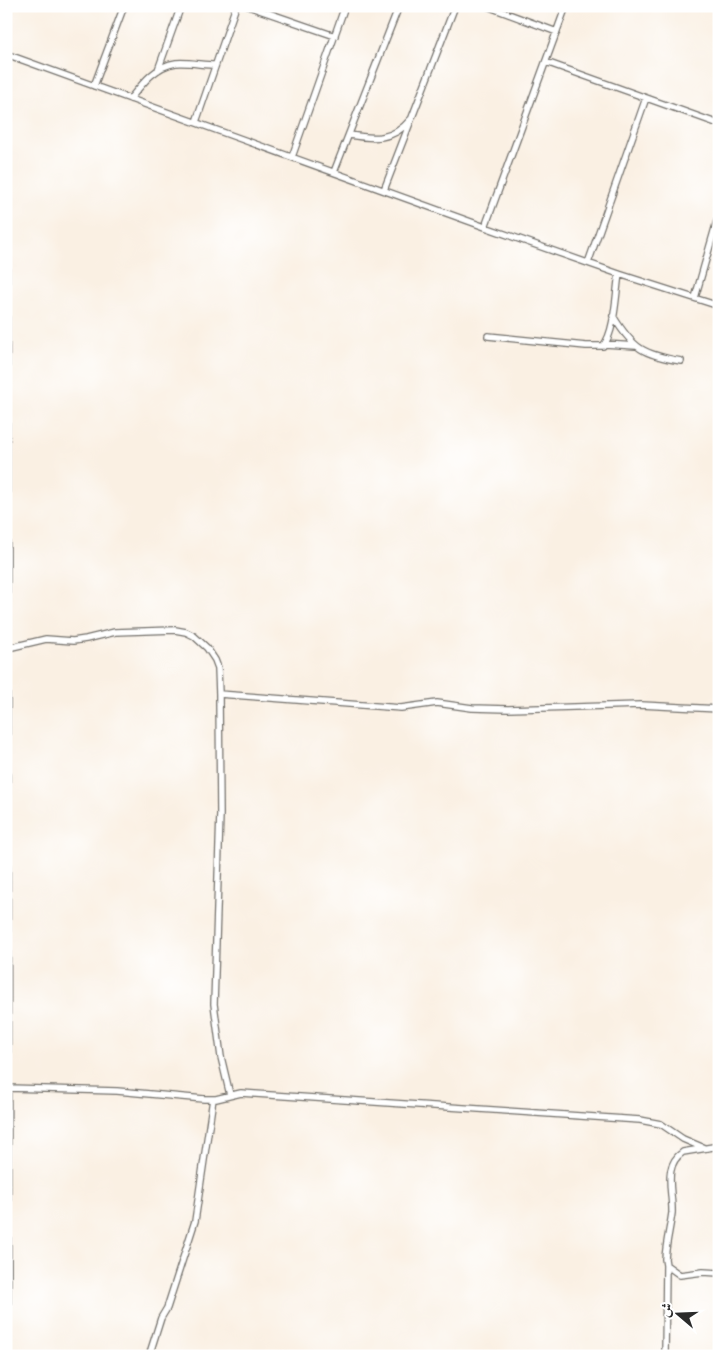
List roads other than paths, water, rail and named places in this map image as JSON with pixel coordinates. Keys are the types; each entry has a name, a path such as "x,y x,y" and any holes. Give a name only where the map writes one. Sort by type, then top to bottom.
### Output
{"street":[{"path":"6,6 6,43"},
{"path":"94,86 124,6"},
{"path":"158,70 181,6"},
{"path":"196,122 236,6"},
{"path":"248,6 335,36"},
{"path":"292,156 345,6"},
{"path":"334,172 399,6"},
{"path":"384,190 455,6"},
{"path":"487,6 557,32"},
{"path":"485,227 566,6"},
{"path":"6,54 485,227 619,274 719,306"},
{"path":"546,62 719,124"},
{"path":"130,98 145,80 158,70 177,63 216,65"},
{"path":"6,79 8,1356"},
{"path":"588,263 646,98"},
{"path":"349,135 373,139 390,135 403,128 413,116"},
{"path":"695,298 719,214"},
{"path":"488,336 601,347 608,338 619,274"},
{"path":"613,316 625,335 636,346 659,358 681,361"},
{"path":"605,344 636,346"},
{"path":"8,648 46,639 73,641 115,632 162,629 186,632 194,636 207,648 215,660 218,668 219,694 220,814 214,1004 221,1057 230,1095"},
{"path":"219,694 401,708 436,703 472,708 508,709 641,705 719,709"},
{"path":"8,1088 117,1091 213,1099 241,1093 640,1120 661,1124 683,1139 704,1148"},
{"path":"149,1356 161,1318 167,1308 195,1221 213,1099"},
{"path":"665,1356 666,1264 672,1210 670,1182 672,1163 683,1152 719,1146"},
{"path":"666,1264 680,1275 702,1272 719,1273"}]}
